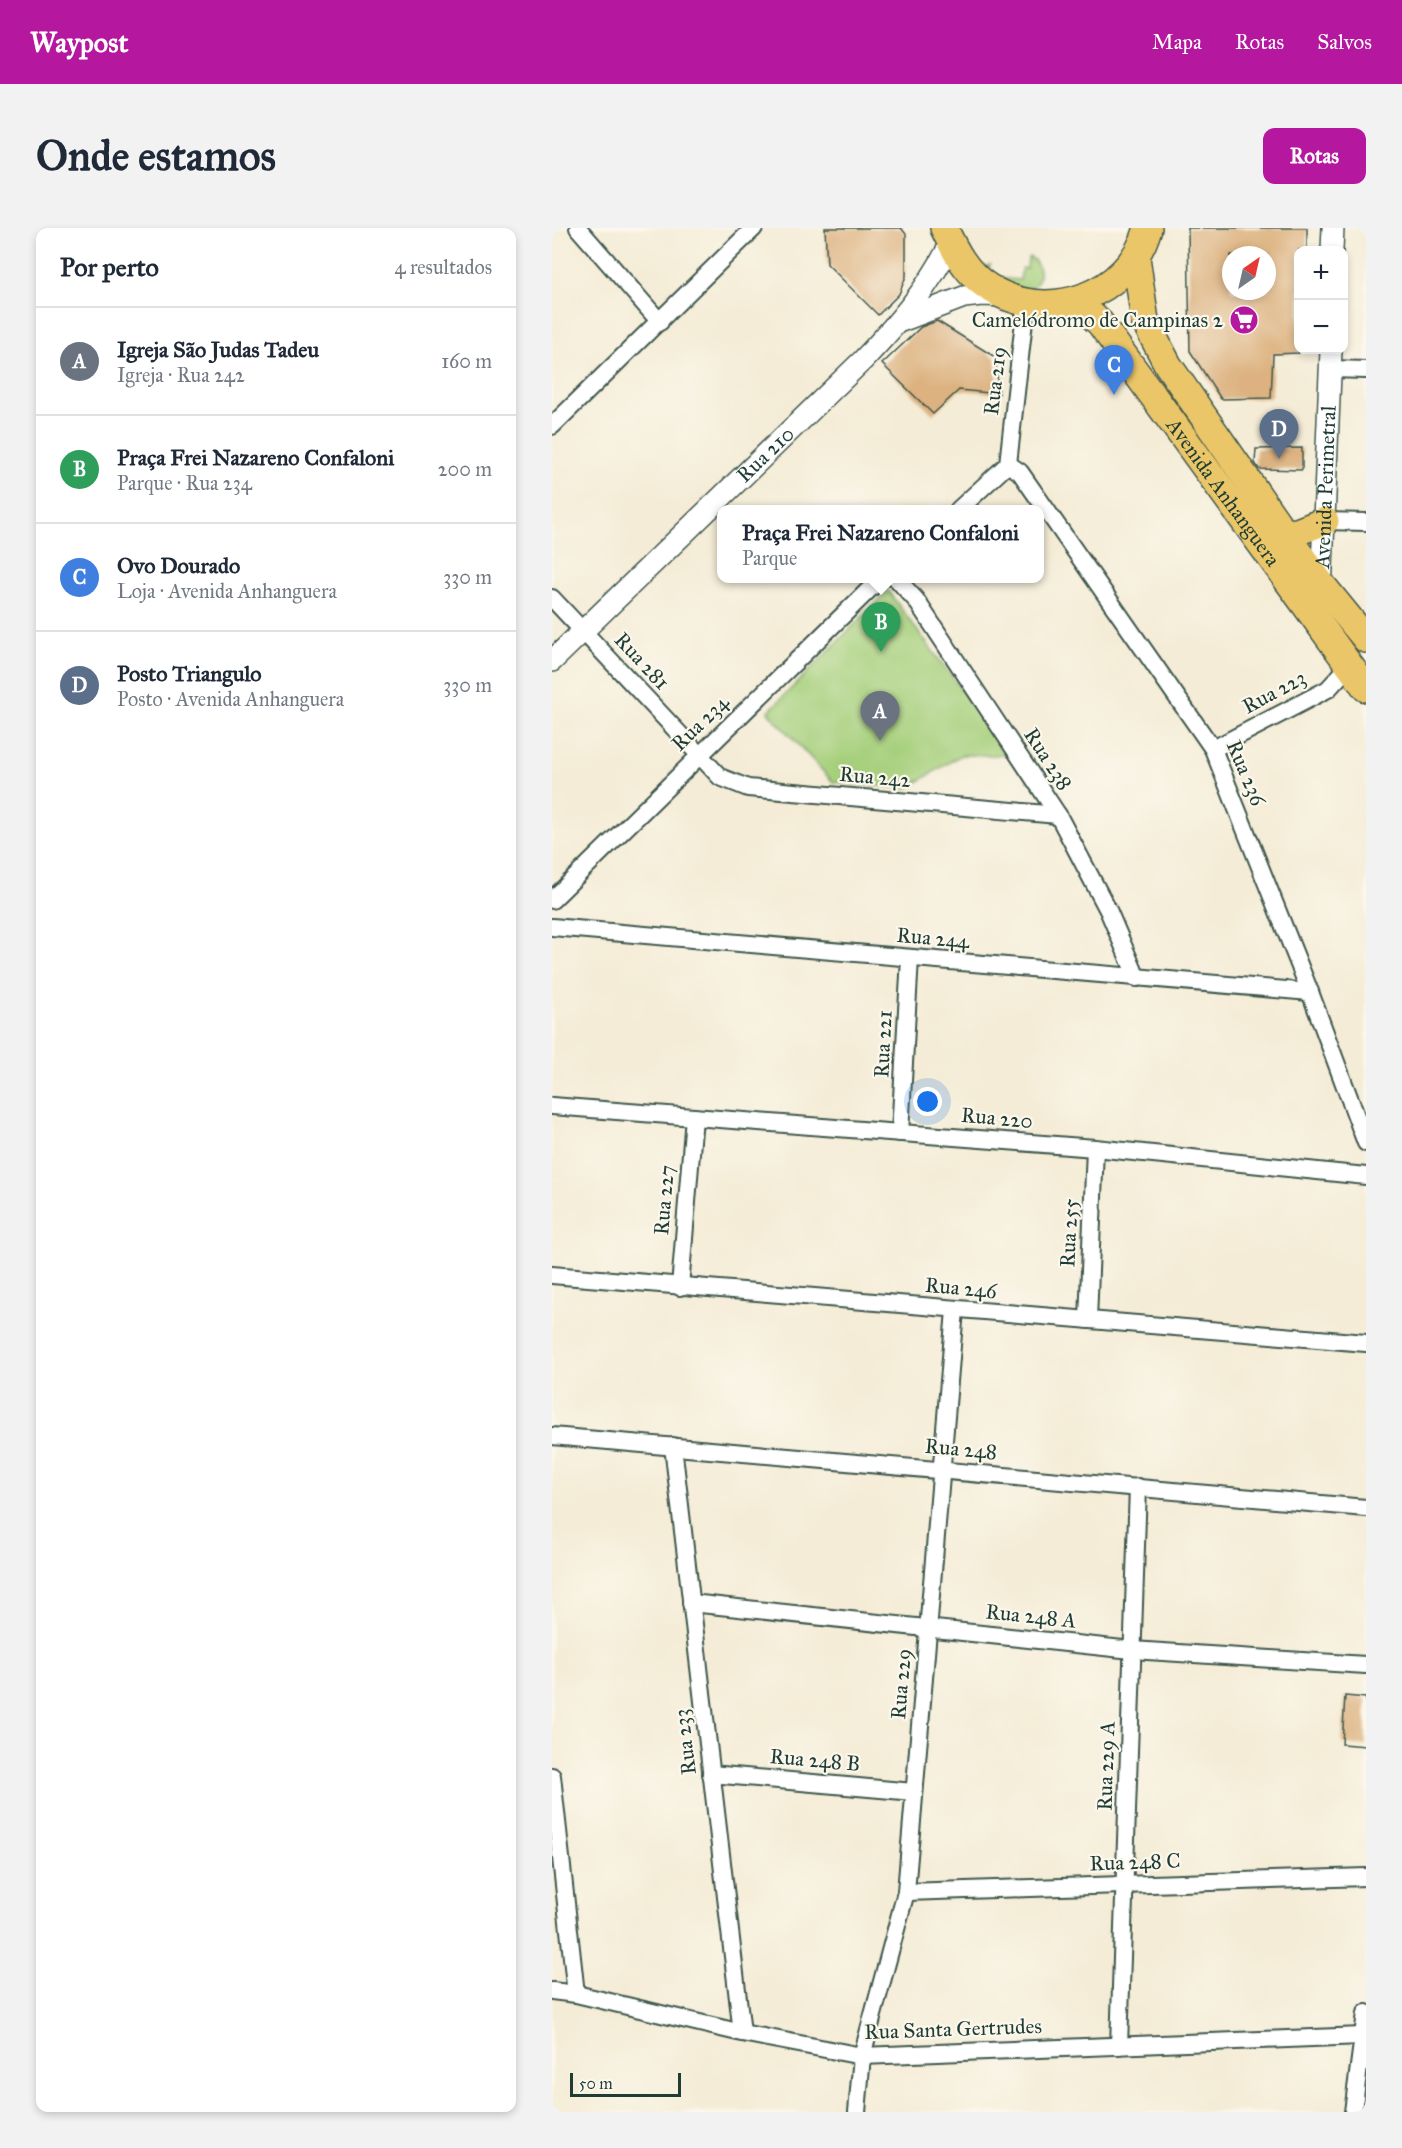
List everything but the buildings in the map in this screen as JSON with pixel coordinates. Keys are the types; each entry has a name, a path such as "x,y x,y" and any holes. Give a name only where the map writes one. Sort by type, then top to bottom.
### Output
{"main road":[{"path":"948,235 962,263 986,286 1016,299 1051,305 1076,301 1096,293 1113,281 1136,256 1148,228"},
{"name":"Avenida Anhanguera","path":"1136,256 1145,321 1168,365 1284,533 1366,639"},
{"name":"Avenida Anhanguera","path":"1076,301 1100,323 1366,688"},
{"path":"1284,533 1297,532 1325,521"}],"street":[{"path":"578,228 660,322"},
{"path":"552,426 754,228"},
{"path":"1332,246 1333,228"},
{"name":"Rua 210","path":"552,661 863,360 900,321 940,265 948,235"},
{"name":"Rua 210","path":"900,321 964,297 982,295 1016,299"},
{"name":"Rua 219","path":"1008,464 1016,299"},
{"path":"1331,359 1366,370"},
{"name":"Avenida Perimetral","path":"1321,626 1331,359"},
{"path":"963,505 1008,464"},
{"name":"Rua 236","path":"1008,464 1020,472 1043,505"},
{"name":"Rua 236","path":"1044,506 1213,749 1310,992 1366,1143"},
{"path":"1325,521 1366,522"},
{"name":"Rua 234","path":"552,900 877,583"},
{"name":"Rua 238","path":"900,583 916,600 1058,815 1108,910 1137,978"},
{"name":"Rua 281","path":"552,598 699,755"},
{"name":"Rua 223","path":"1213,749 1328,689 1349,666"},
{"name":"Rua 242","path":"699,755 720,777 748,788 1058,815"},
{"name":"Rua 244","path":"552,927 1310,992"},
{"name":"Rua 221","path":"900,1133 910,958"},
{"name":"Rua 220","path":"552,1106 1095,1148 1366,1176"},
{"name":"Rua 227","path":"680,1287 694,1117"},
{"name":"Rua 255","path":"1088,1320 1095,1148"},
{"name":"Rua 246","path":"552,1275 955,1310 1366,1342"},
{"name":"Rua 229","path":"857,2112 862,2056 906,1892 955,1310"},
{"name":"Rua 248","path":"552,1436 1366,1508"},
{"name":"Rua 233","path":"673,1446 742,2033"},
{"name":"Rua 229 A","path":"1119,2046 1138,1488"},
{"name":"Rua 248 A","path":"691,1603 1132,1650 1366,1665"},
{"name":"Rua 248 B","path":"711,1774 914,1792"},
{"path":"552,1776 576,1994"},
{"name":"Rua 248 C","path":"906,1892 1366,1878"},
{"name":"Rua Santa Gertrudes","path":"552,1991 576,1994 742,2033 862,2056 1362,2036"},
{"path":"1353,2112 1366,2013"}],"green space":[{"path":"1030,257 1037,265 1039,275 1036,284 1026,289 1015,289 1004,285 989,278 983,271 984,267 990,265 988,268 996,275 996,278 1020,280 1022,268 1027,269"},
{"path":"888,591 1010,755 961,755 908,788 833,782 768,712"}],"place":[{"name":"Camelódromo de Campinas 2","path":"1244,320"},
{"name":"Ovo Dourado","path":"1114,395"},
{"name":"Posto Triangulo","path":"1279,459"},
{"name":"Praça Frei Nazareno Confaloni","path":"881,652"},
{"name":"Igreja São Judas Tadeu","path":"880,741"}]}
